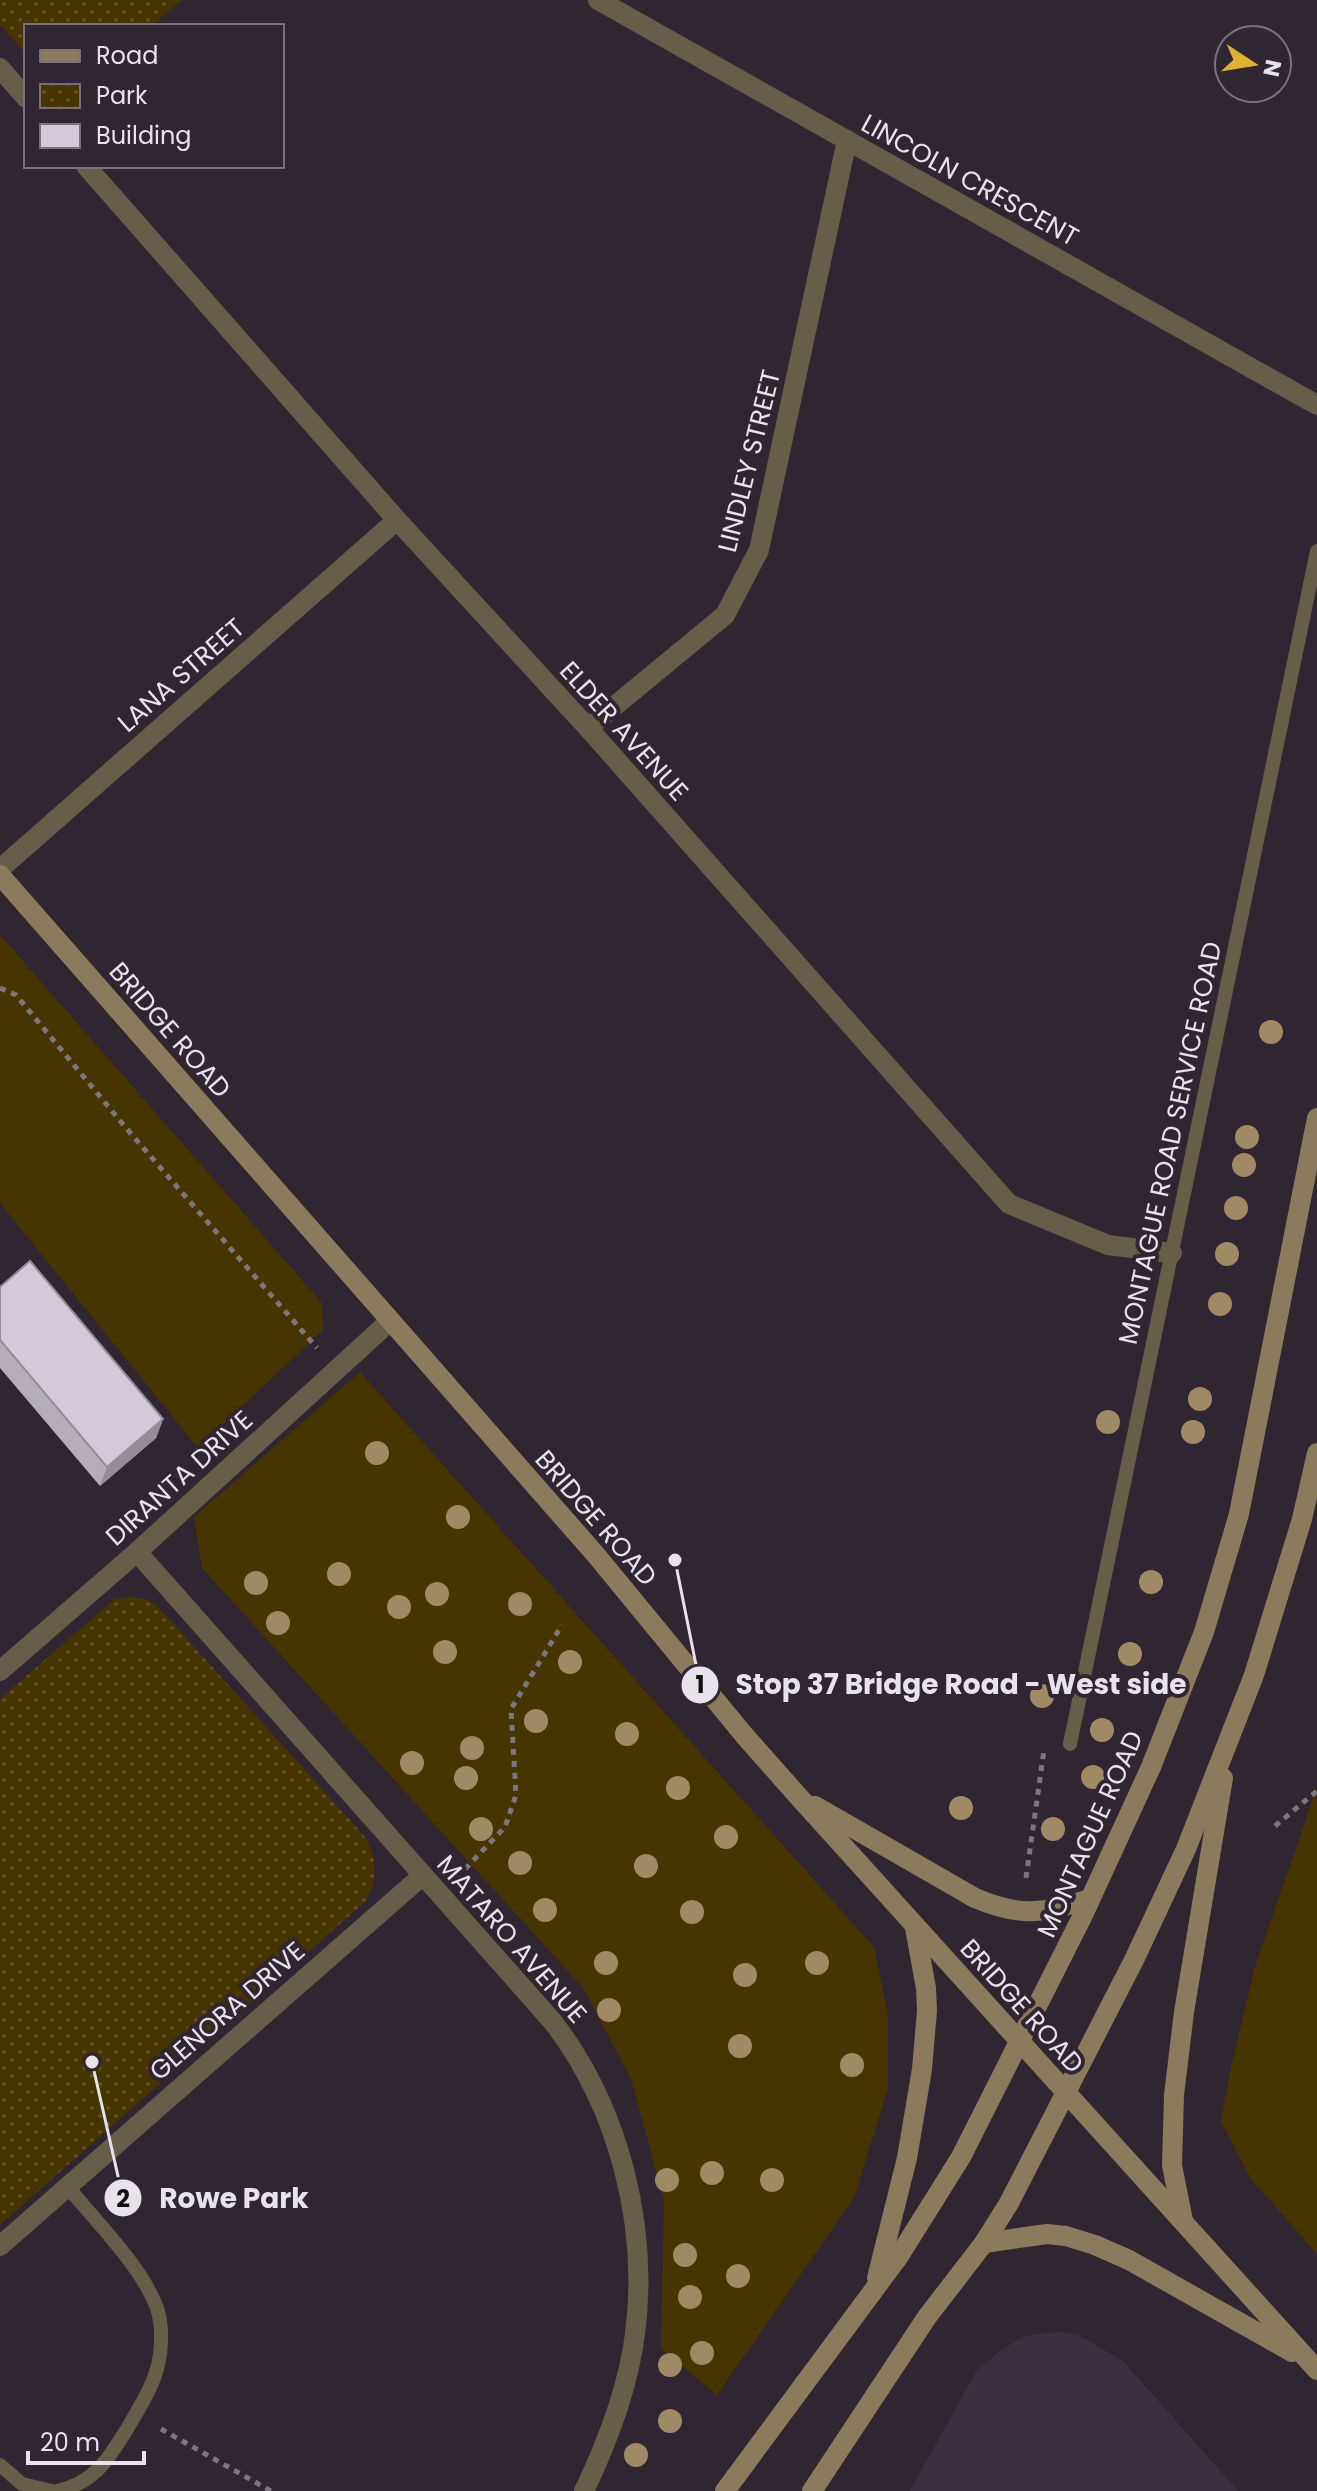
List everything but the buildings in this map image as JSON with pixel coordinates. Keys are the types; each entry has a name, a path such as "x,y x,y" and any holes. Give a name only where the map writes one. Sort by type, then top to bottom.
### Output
{"main road":[{"name":"BRIDGE ROAD","path":"0,875 596,1555 744,1735 1313,2366"},
{"name":"MONTAGUE ROAD","path":"725,2491 899,2256 961,2157 1090,1899 1151,1767 1204,1632 1239,1514 1317,1118"},
{"path":"812,2491 927,2317 984,2243 1009,2203 1134,1960 1186,1849 1254,1675 1302,1519 1317,1453"},
{"path":"1183,2222 1172,2165 1174,2095 1184,2012 1229,1738"},
{"path":"798,1796 975,1898 996,1907 1009,1911 1040,1912 1090,1899"},
{"path":"875,2289 907,2158 922,2069 927,1999 915,1926"},
{"path":"984,2243 1047,2234 1095,2245 1129,2260 1313,2366"}],"street":[{"name":"LINCOLN CRESCENT","path":"598,0 1317,405"},
{"path":"0,68 24,96"},
{"name":"LINDLEY STREET","path":"588,728 725,615 759,550 847,140"},
{"name":"ELDER AVENUE","path":"88,168 397,520 588,728 1009,1204 1108,1245 1172,1253"},
{"name":"LANA STREET","path":"0,869 397,520"},
{"name":"DIRANTA DRIVE","path":"0,1671 137,1552 390,1321"},
{"name":"MATARO AVENUE","path":"137,1552 553,2022 592,2084 617,2145 635,2225 637,2314 635,2338 621,2397 601,2455 584,2491"},
{"name":"GLENORA DRIVE","path":"0,2246 422,1876"}],"lane":[{"name":"MONTAGUE ROAD SERVICE ROAD","path":"1070,1744 1316,556"},
{"path":"0,2465 22,2484 55,2491 77,2486 98,2471 119,2442 157,2369 161,2338 158,2311 146,2285 66,2185"}],"path":[{"path":"0,988 16,995 126,1128 337,1370"},
{"path":"465,1869 505,1827 516,1795 511,1709 562,1625"},
{"path":"1026,1878 1046,1737"},
{"path":"1275,1826 1317,1791"},
{"path":"161,2429 271,2491"}],"shaded area":[{"path":"1059,2332 1080,2336 1123,2361 1238,2491 910,2491 977,2370 1024,2336"}],"green space":[{"path":"0,0 182,0 153,24 24,24 24,52 0,25"},
{"path":"0,935 322,1303 323,1330 198,1448 0,1203"},
{"path":"360,1372 874,1947 888,2015 888,2089 854,2198 717,2395 661,2349 664,2200 631,2079 583,1988 202,1568 194,1517"},
{"path":"132,1597 148,1600 159,1608 365,1837 374,1861 373,1883 367,1900 0,2225 0,1699 115,1599"},
{"path":"1317,1787 1317,2254 1250,2178 1221,2121 1255,1967"}],"place":[{"name":"Stop 37 Bridge Road - West side","path":"675,1560"},
{"name":"Rowe Park","path":"92,2062"}]}
